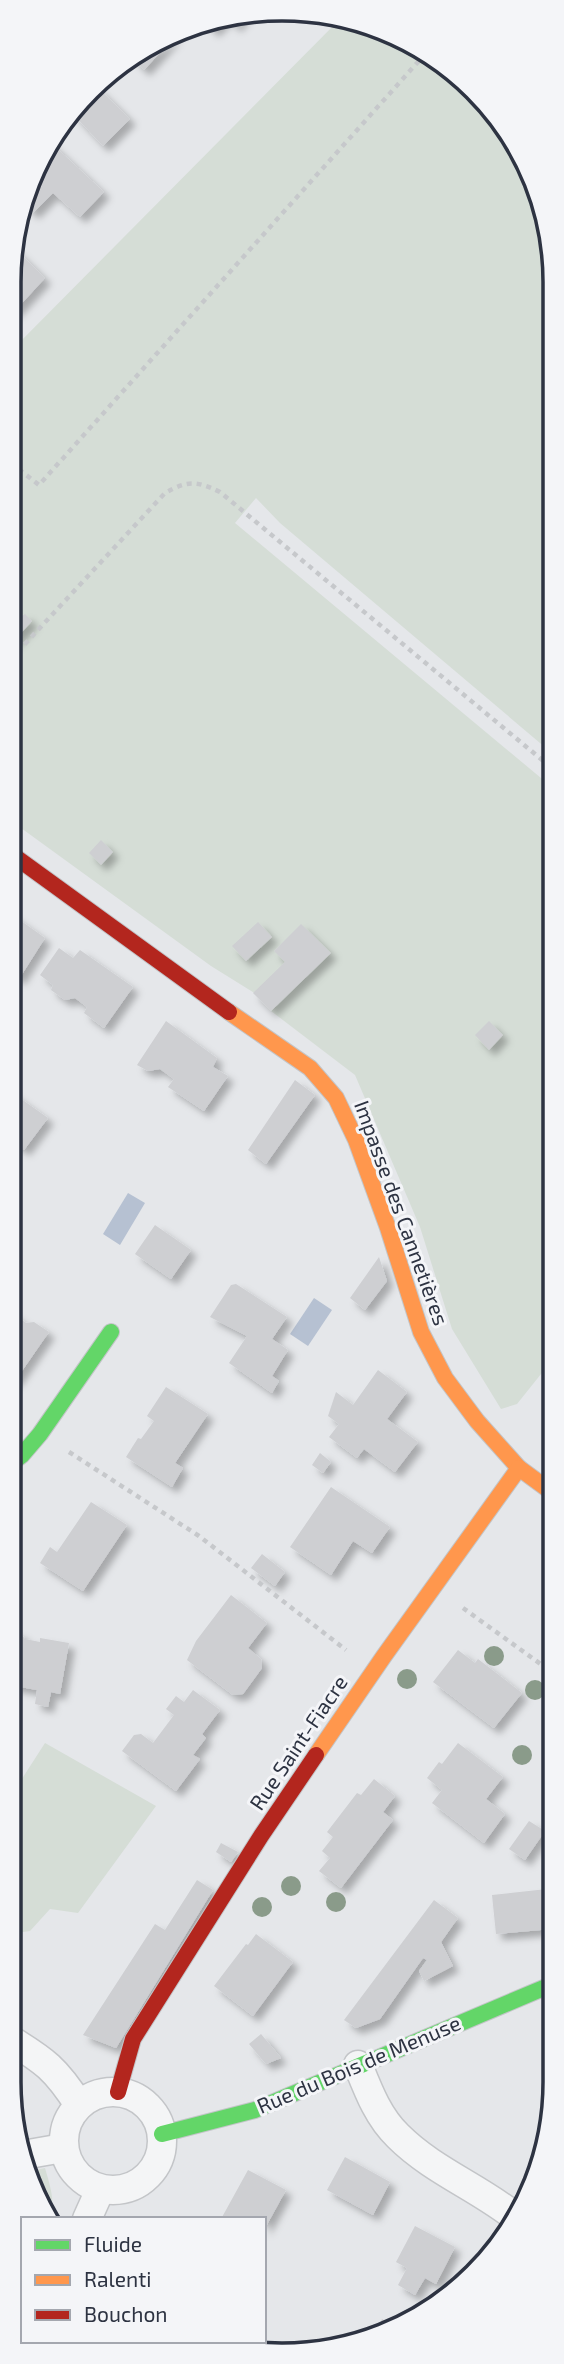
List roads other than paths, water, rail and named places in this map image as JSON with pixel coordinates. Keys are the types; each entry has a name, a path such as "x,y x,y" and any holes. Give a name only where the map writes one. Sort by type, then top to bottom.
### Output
{"street":[{"name":"Impasse des Cannetières","path":"21,861 246,1025 310,1068 336,1098 365,1165 421,1332 445,1378 477,1421 519,1468"},
{"path":"21,1456 40,1434 111,1332"},
{"path":"519,1468 543,1486"},
{"name":"Rue Saint-Fiacre","path":"118,2092 133,2039 232,1881 273,1818 519,1468"},
{"name":"Rue du Bois de Menuse","path":"162,2134 219,2122 255,2110 543,1988"},
{"path":"21,2046 42,2059 62,2078 79,2105"},
{"path":"358,2065 373,2101 396,2134 425,2159 508,2213"},
{"path":"103,2092 118,2092 135,2097 151,2110 162,2134 160,2155 152,2171 135,2186 111,2191 100,2190 81,2180 70,2167 63,2148 66,2123 79,2105 89,2097 103,2092"},
{"path":"31,2154 63,2148"},
{"path":"87,2217 100,2190"}],"water":[{"path":"128,1193 145,1203 120,1245 103,1234"},
{"path":"314,1298 332,1310 308,1346 290,1334"}]}
